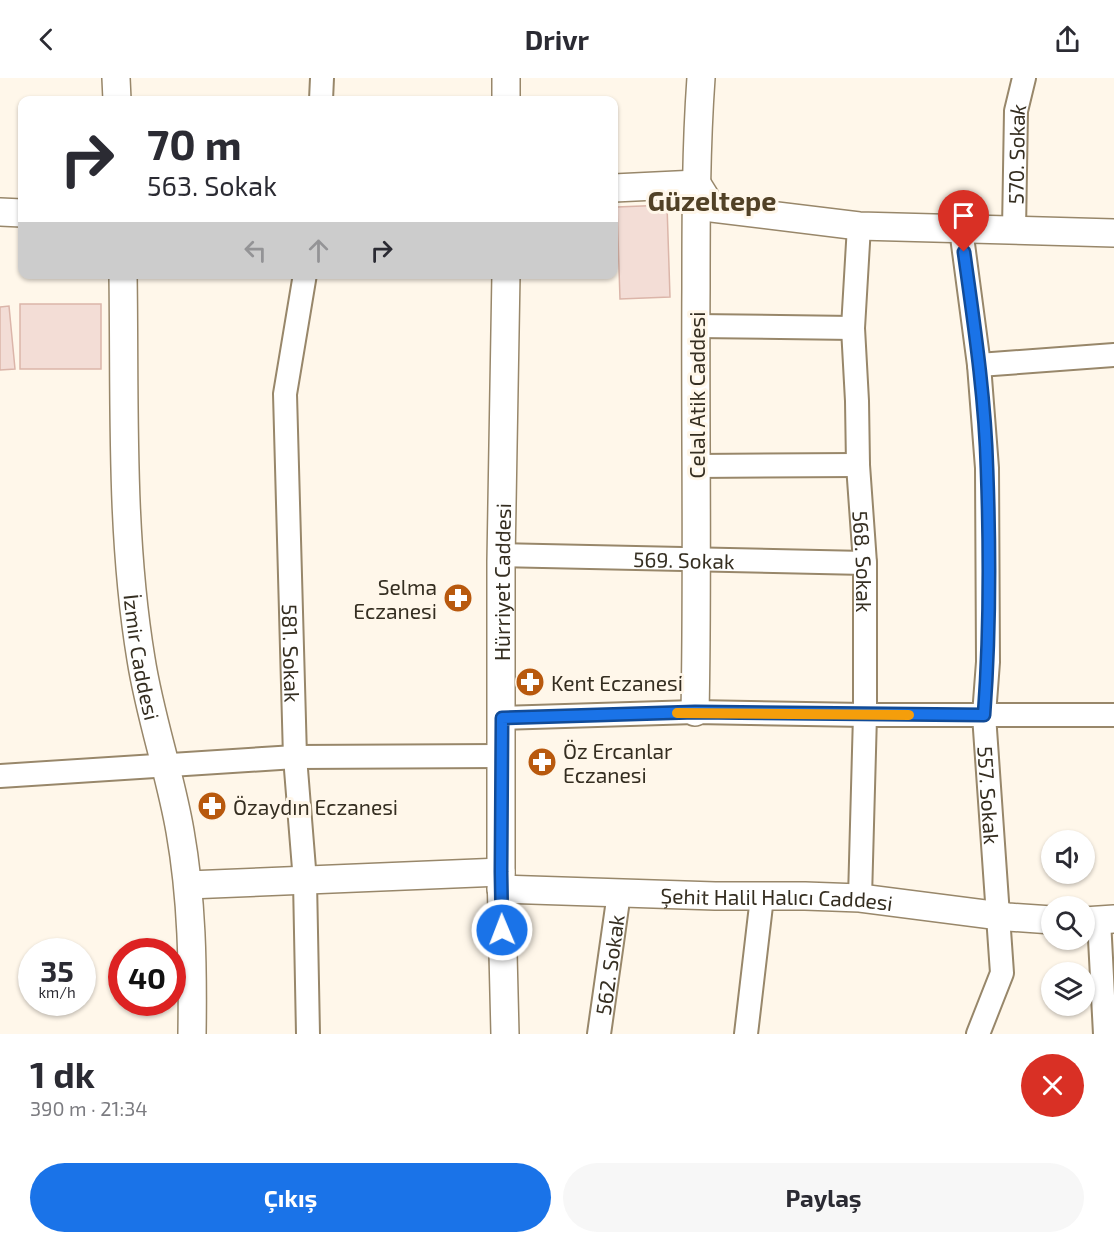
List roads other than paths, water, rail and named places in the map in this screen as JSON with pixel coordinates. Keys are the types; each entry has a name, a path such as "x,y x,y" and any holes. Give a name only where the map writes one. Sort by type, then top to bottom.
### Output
{"street":[{"path":"116,78 117,96"},
{"path":"321,96 322,78"},
{"path":"506,78 506,96"},
{"name":"Celal Atik Caddesi","path":"695,712 698,558 695,466 697,184 701,78"},
{"name":"570. Sokak","path":"1014,230 1016,111 1024,78"},
{"path":"618,188 697,184 712,208 859,226 1114,233"},
{"path":"0,212 18,213"},
{"name":"568. Sokak","path":"859,226 853,328 858,465 865,563 865,715 860,898"},
{"name":"557. Sokak","path":"961,229 979,365 987,468 988,662 984,715 1002,973 978,1034"},
{"name":"İzmir Caddesi","path":"123,279 126,494 135,610 143,669 180,829 188,885 193,944 192,1034"},
{"name":"581. Sokak","path":"304,279 285,394 294,757 305,882 308,1034"},
{"name":"Hürriyet Caddesi","path":"505,1034 501,756 506,279"},
{"path":"696,327 853,328"},
{"path":"979,365 1114,355"},
{"path":"695,466 858,465"},
{"name":"569. Sokak","path":"502,555 865,563"},
{"path":"502,718 695,712 1114,715"},
{"path":"0,776 294,757 501,756"},
{"name":"Şehit Halil Halıcı Caddesi","path":"188,885 501,880 619,893 860,898 998,916 1041,919"},
{"name":"562. Sokak","path":"599,1034 619,893"},
{"path":"749,1033 762,897"},
{"path":"1099,920 1105,1034"}],"place":[{"name":"Selma Eczanesi","path":"458,598"},
{"name":"Kent Eczanesi","path":"530,682"},
{"name":"Öz Ercanlar Eczanesi","path":"542,762"},
{"name":"Özaydın Eczanesi","path":"212,806"}],"district":[{"name":"Güzeltepe","path":"712,200"}]}
